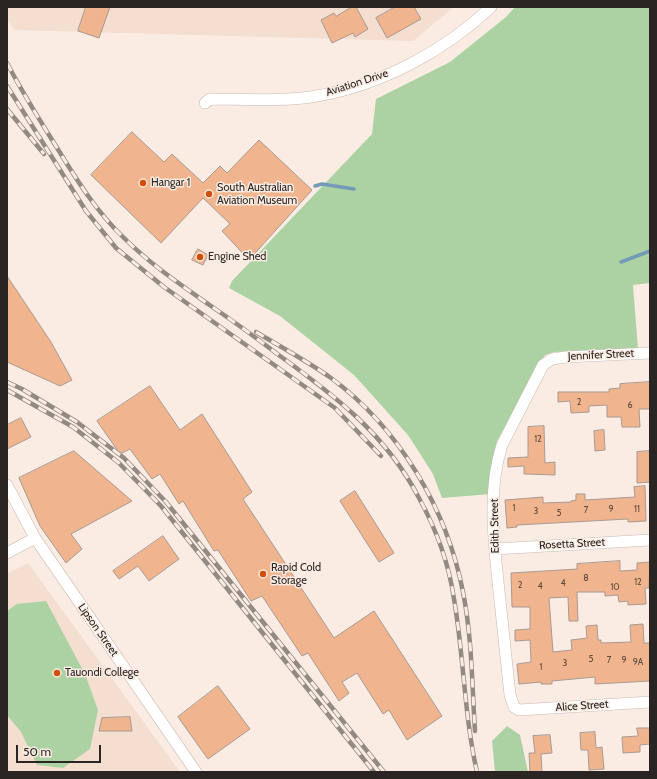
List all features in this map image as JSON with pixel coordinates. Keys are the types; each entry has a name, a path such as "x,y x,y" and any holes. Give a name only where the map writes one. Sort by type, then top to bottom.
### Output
{"street":[{"name":"Aviation Drive","path":"205,103 210,99 293,98 317,96 375,79 415,62 447,43 491,7"},
{"name":"Jennifer Street","path":"552,359 650,353"},
{"name":"Edith Street","path":"514,707 510,695 495,549 494,504 498,456 502,445 543,365 552,359"},
{"name":"Lipson Street","path":"7,485 35,538 189,767 196,772"},
{"path":"7,553 35,538"},
{"name":"Rosetta Street","path":"495,549 650,540"},
{"name":"Alice Street","path":"514,707 519,710 650,702"}],"shaded area":[{"path":"7,7 454,7 413,41 14,30 7,19"},
{"name":"Tauondi College","path":"28,563 180,772 7,772 7,574"}],"green space":[{"path":"515,7 650,7 650,283 633,285 638,349 554,352 545,355 497,441 494,455 491,494 442,498 433,474 408,435 354,375 280,316 229,288 232,281 372,134 376,99 450,62 506,17"},
{"path":"46,601 85,674 98,710 90,749 63,768 37,765 21,732 7,715 7,611 17,604"},
{"path":"507,726 520,735 528,772 495,772 492,741"}],"building":[{"path":"86,7 110,7 99,38 78,31"},
{"path":"352,7 356,7 368,29 355,37 353,33 332,43 321,20 334,13 336,16"},
{"path":"395,7 414,7 421,19 387,38 376,18"},
{"path":"132,132 164,162 172,154 203,183 220,166 227,173 259,140 312,190 249,260 222,231 230,224 203,198 161,243 91,175"},
{"name":"Engine Shed","path":"198,249 208,255 203,265 192,260"},
{"path":"7,276 51,342 72,380 60,386 7,362"},
{"path":"650,382 650,409 639,409 640,427 622,427 621,417 607,417 607,405 589,406 589,412 571,413 570,401 558,402 558,392 609,392 609,389 620,388 620,384"},
{"name":"Rapid Cold Storage","path":"150,386 180,430 202,414 252,492 243,499 334,638 374,611 442,716 407,740 389,710 383,714 357,673 342,682 349,693 339,701 308,653 302,656 262,596 251,601 218,550 214,551 183,501 179,504 160,474 152,479 130,449 120,454 97,421"},
{"path":"21,418 31,437 7,449 7,425"},
{"path":"544,426 545,463 555,462 555,475 524,474 524,466 508,467 508,458 528,457 528,427"},
{"path":"604,430 605,450 595,451 594,431"},
{"path":"74,451 132,501 71,534 82,549 66,563 40,526 19,478"},
{"path":"650,451 650,482 637,483 637,452"},
{"path":"645,486 646,521 628,522 628,519 517,525 517,527 507,528 505,500 543,497 543,503 571,502 576,500 576,494 585,494 585,500 635,497 634,487"},
{"path":"355,491 394,553 379,562 340,501"},
{"path":"163,536 179,559 149,581 138,566 119,579 113,571"},
{"path":"620,561 620,571 637,570 637,563 650,562 649,588 645,588 646,604 628,605 628,601 619,602 618,595 605,596 605,592 577,592 578,621 569,621 568,597 549,598 553,652 572,650 571,640 587,638 586,626 597,625 598,640 601,640 601,643 631,642 630,625 643,624 644,643 650,643 650,681 595,684 595,677 552,681 552,684 541,684 541,682 519,684 517,664 531,662 530,640 515,641 515,630 530,629 530,607 512,607 511,573 577,569 577,564"},
{"path":"218,686 250,729 208,759 178,717"},
{"path":"130,717 132,731 99,731 102,718"},
{"path":"637,728 650,728 650,744 640,745 640,752 623,753 622,737 638,736"},
{"path":"595,732 596,748 602,747 604,769 589,770 588,750 581,750 580,733"},
{"path":"550,735 552,753 541,754 542,772 530,772 529,753 535,753 533,736"}],"waterway":[{"path":"315,186 322,184 354,189"},
{"path":"621,262 650,251"}],"railway":[{"path":"7,63 32,108 88,196 96,207 133,247 166,274 252,335 338,400 375,435 406,475 431,522 449,573 457,621 469,729 477,772"},
{"path":"7,86 86,211 116,248 164,287 335,408 381,456"},
{"path":"7,109 44,154"},
{"path":"256,332 322,372 356,398 378,421 398,446 432,501 456,561 463,592 470,644 475,731"},
{"path":"7,382 22,389 77,422 124,458 166,502 384,772"},
{"path":"7,390 73,427 119,463 161,506 374,772"}],"place":[{"name":"Hangar 1","path":"143,183"},
{"name":"South Australian Aviation Museum","path":"209,194"},
{"name":"Engine Shed","path":"200,257"},
{"name":"Rapid Cold Storage","path":"263,574"},
{"name":"Tauondi College","path":"57,673"}]}
